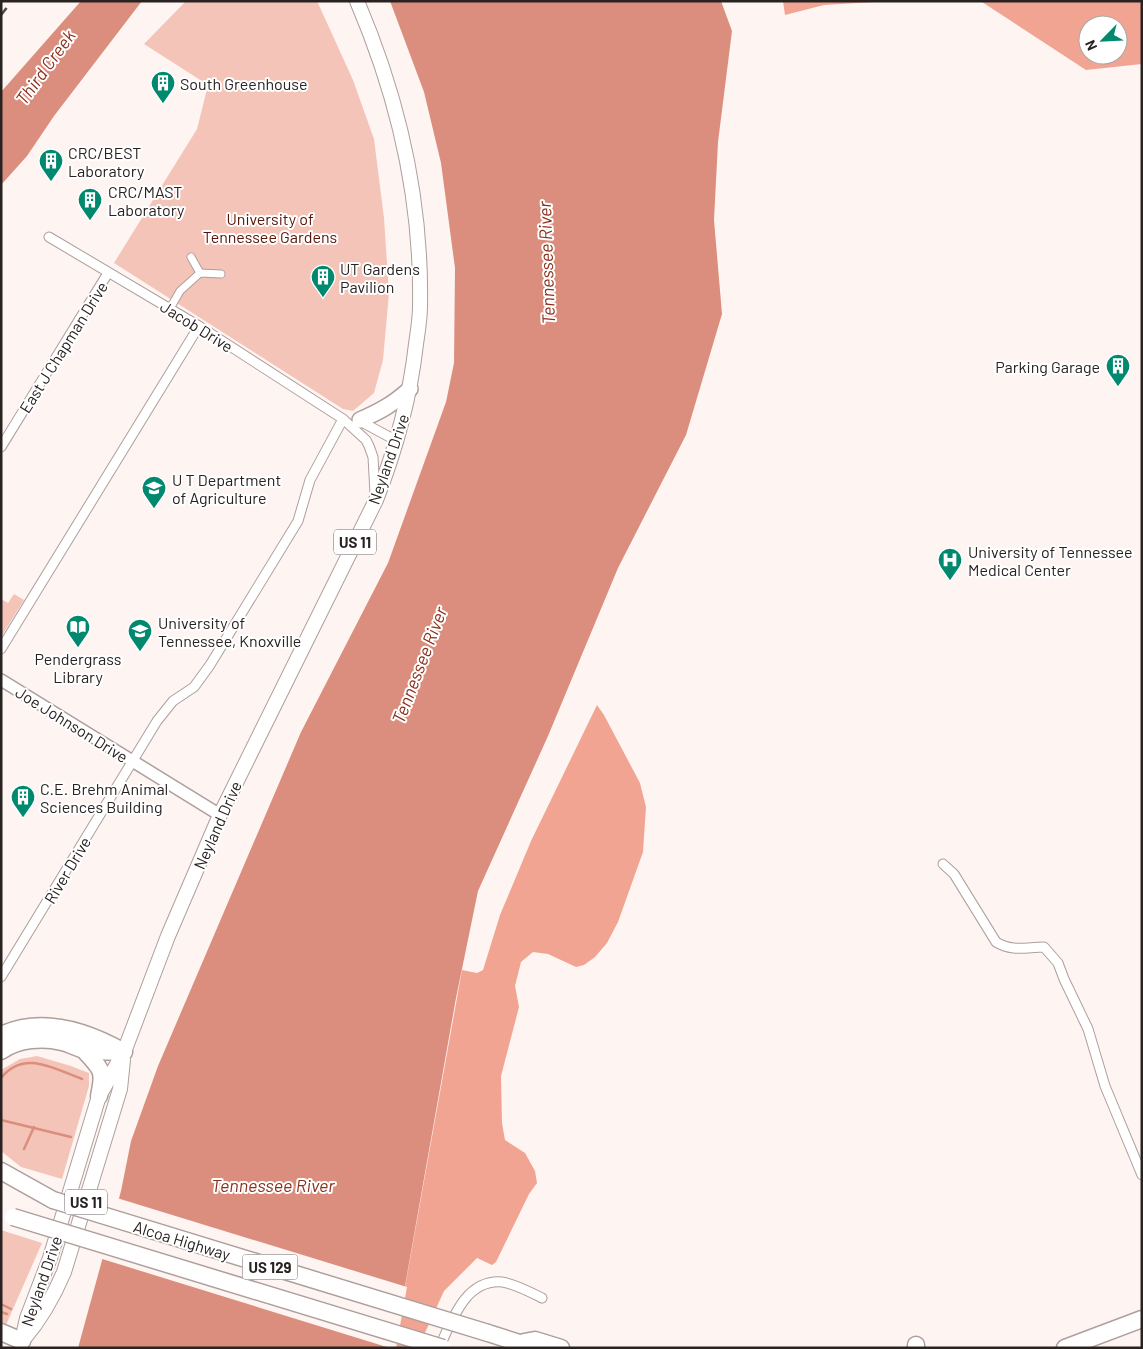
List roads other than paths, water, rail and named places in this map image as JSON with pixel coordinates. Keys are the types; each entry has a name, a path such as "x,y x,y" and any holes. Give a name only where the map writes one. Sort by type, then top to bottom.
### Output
{"highway":[{"path":"360,420 379,413 410,389"},
{"path":"1,1035 28,1027 53,1026 101,1039 124,1052"},
{"path":"1,1051 16,1043 40,1040 61,1042 84,1050 124,1052"},
{"path":"84,1050 100,1068 103,1080 100,1096"},
{"path":"1,1171 21,1187"},
{"name":"Alcoa Highway","path":"1,1186 21,1187 53,1200 535,1348"},
{"name":"Alcoa Highway","path":"7,1215 441,1348"},
{"path":"1065,1348 1142,1319"},
{"path":"1095,1348 1142,1323"},
{"path":"1,1332 19,1345"},
{"path":"519,1343 535,1340 561,1348"}],"main road":[{"name":"Neyland Drive","path":"19,1345 27,1318 50,1258 100,1096 124,1052 168,936 220,815 376,500 397,442 410,389 420,308 419,249 408,164 398,120 375,46 357,1"},
{"name":"Neyland Drive","path":"19,1345 38,1323 53,1297 64,1272 120,1089 124,1052"}],"street":[{"name":"Jacob Drive","path":"49,238 199,326 343,419 366,440 369,446 373,457 376,500"},
{"path":"191,257 200,273"},
{"name":"East J Chapman Drive","path":"1,447 108,273"},
{"path":"172,305 180,291 200,273 221,274"},
{"path":"1,649 199,326"},
{"name":"Jacob Drive","path":"343,419 360,420 397,442"},
{"name":"River Drive","path":"1,977 133,762 149,732 165,710 177,698 194,687 208,670 298,521 310,480 343,419"},
{"name":"Joe Johnson Drive","path":"1,680 220,815"},
{"path":"943,864 954,874 996,942 1005,947 1018,949 1044,947 1058,963 1088,1029 1105,1086 1142,1175"},
{"path":"441,1348 462,1300 474,1290 501,1282 542,1298"}],"water":[{"name":"Third Creek","path":"81,1 142,1 54,116 27,156 1,185 1,92"},
{"name":"Tennessee River","path":"390,1 721,1 732,31 718,142 714,220 722,314 686,435 618,568 548,736 478,891 456,998 394,1348 78,1348 121,1191 131,1141 158,1066 301,732 388,563 446,402 454,363 455,268 441,163 424,92"}],"waterway":[{"path":"1,1078 10,1069 29,1063 50,1067 82,1079"},
{"path":"1,1120 71,1137"},
{"path":"24,1149 34,1127"},
{"path":"1,1304 11,1309"},
{"path":"1,1312 7,1314"}],"railway":[{"path":"1,15 12,1"}],"place":[{"name":"South Greenhouse","path":"163,104"},
{"name":"CRC/BEST Laboratory","path":"51,182"},
{"name":"CRC/MAST Laboratory","path":"90,221"},
{"name":"UT Gardens Pavilion","path":"323,298"},
{"name":"Parking Garage","path":"1118,387"},
{"name":"U T Department of Agriculture","path":"154,509"},
{"name":"University of Tennessee Medical Center","path":"950,581"},
{"name":"Pendergrass Library","path":"78,648"},
{"name":"University of Tennessee, Knoxville","path":"140,652"},
{"name":"C.E. Brehm Animal Sciences Building","path":"23,818"}],"park label":[{"name":"University of Tennessee Gardens","path":"270,227"}]}
